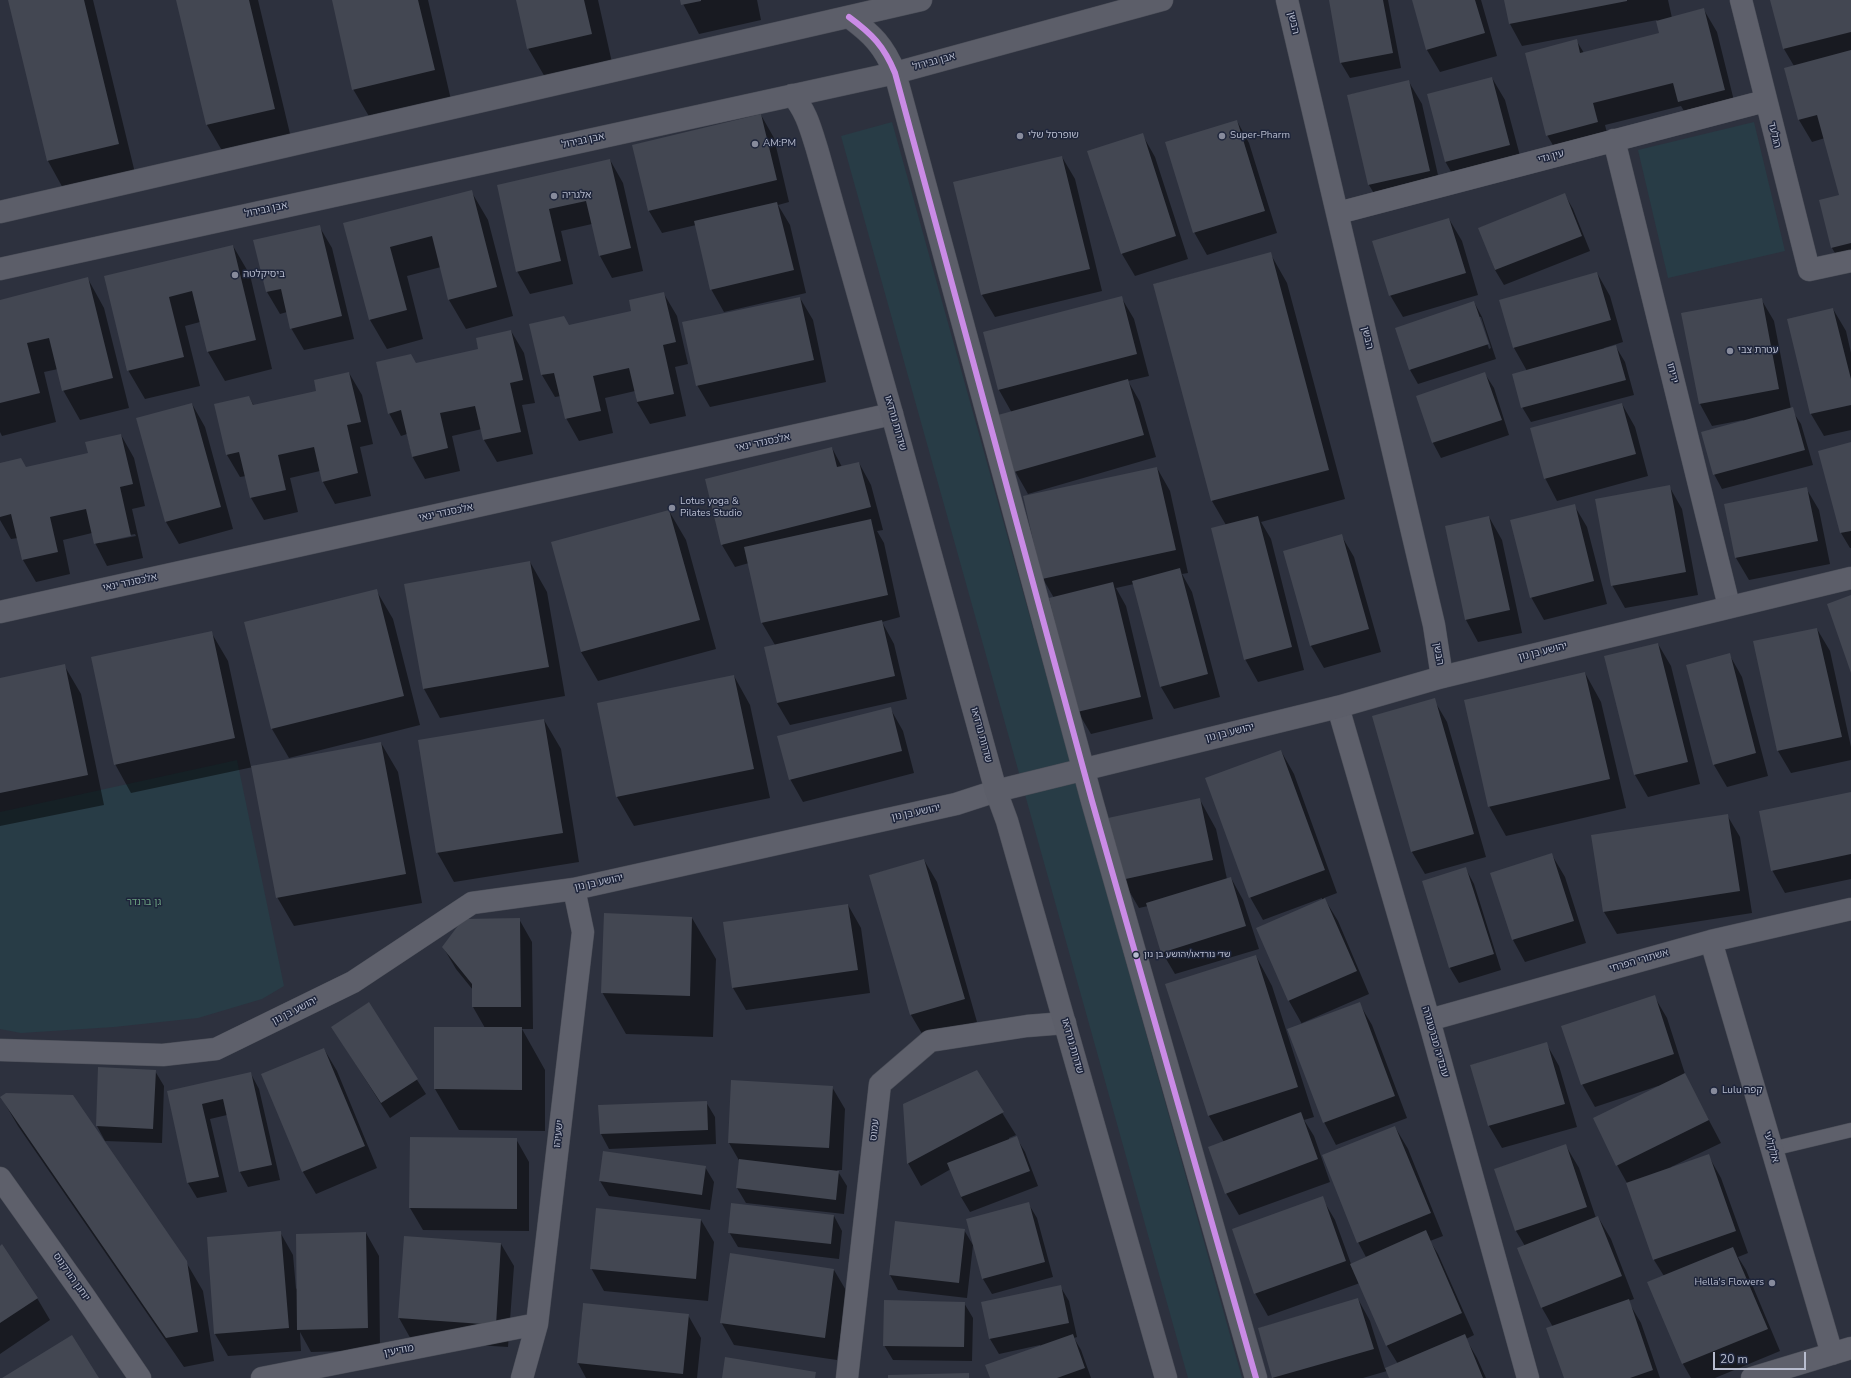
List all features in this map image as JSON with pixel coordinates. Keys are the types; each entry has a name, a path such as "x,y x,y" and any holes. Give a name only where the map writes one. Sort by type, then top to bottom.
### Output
{"street":[{"path":"0,212 921,0"},
{"name":"אבן גבירול","path":"0,269 895,73 1162,0"},
{"name":"הבשן","path":"1287,0 1434,624 1442,677"},
{"name":"הגלעד","path":"1741,0 1765,101 1809,270 1851,261"},
{"path":"849,17 873,36 882,46 895,73 1083,770 1256,1378"},
{"name":"שדרות נורדאו","path":"792,95 807,117 817,149 996,791 1065,1023 1166,1378"},
{"name":"עין גדי","path":"1338,213 1765,101"},
{"name":"יריחו","path":"1614,140 1729,606"},
{"name":"אלכסנדר ינאי","path":"0,612 892,414"},
{"name":"יהושע בן נון","path":"0,1050 163,1055 216,1048 353,982 472,903 574,889 956,804 996,791 1338,706 1442,677 1729,606 1851,578"},
{"name":"עובדיה מברטנורה","path":"1338,706 1430,1020 1528,1378"},
{"name":"ישעיהו","path":"522,1378 537,1324 582,932 574,889"},
{"name":"אשתורי הפרחי","path":"1430,1020 1710,941 1850,909"},
{"name":"אלקלעי","path":"1710,941 1772,1149 1842,1351"},
{"name":"עמוס","path":"847,1378 880,1084 930,1041 1027,1026 1065,1023"},
{"name":"יוחנן הורקנוס","path":"0,1178 140,1378"},
{"name":"מודיעין","path":"262,1378 537,1324"},
{"path":"1752,1378 1842,1351"}],"lane":[{"path":"1772,1149 1851,1130"}],"green space":[{"path":"892,122 1242,1378 1188,1378 841,136"},
{"path":"1754,122 1785,251 1668,278 1638,150"},
{"name":"גן ברנדר","path":"237,760 284,986 262,999 198,1018 114,1027 21,1033 0,1029 0,812"}],"building":[{"path":"8,0 84,0 119,144 47,161"},
{"path":"176,0 249,0 275,109 206,125"},
{"path":"332,0 418,0 435,70 352,90"},
{"path":"516,0 584,0 592,34 527,49"},
{"path":"680,0 701,0 701,1 681,5"},
{"path":"1329,0 1383,0 1393,53 1340,63"},
{"path":"1412,0 1475,0 1485,33 1426,50"},
{"path":"1504,0 1627,0 1627,1 1509,24"},
{"path":"1770,0 1851,0 1851,32 1783,49"},
{"path":"1704,8 1725,90 1678,102 1673,83 1593,103 1598,122 1546,136 1525,53 1577,39 1580,53 1659,33 1656,21"},
{"path":"1851,50 1851,243 1831,248 1819,200 1839,195 1817,115 1798,120 1784,68"},
{"path":"1492,77 1510,145 1445,162 1427,94"},
{"path":"1409,80 1430,171 1368,185 1347,95"},
{"path":"761,114 777,180 648,211 632,145"},
{"path":"1237,120 1265,211 1193,233 1165,142"},
{"path":"1143,133 1176,236 1121,254 1087,151"},
{"path":"1062,156 1090,269 981,295 953,182"},
{"path":"610,159 631,248 599,256 586,201 549,209 561,261 516,272 497,185"},
{"path":"472,190 497,287 448,300 432,236 390,247 407,310 369,320 343,223"},
{"path":"1565,193 1582,236 1495,270 1478,228"},
{"path":"777,202 794,270 710,290 694,221"},
{"path":"1449,218 1466,273 1389,296 1372,241"},
{"path":"320,225 342,316 290,329 281,289 266,292 253,240"},
{"path":"233,245 256,340 207,352 192,291 169,297 184,357 127,371 104,276"},
{"path":"1271,252 1329,470 1211,501 1153,284"},
{"path":"1597,272 1611,320 1513,348 1499,300"},
{"path":"88,277 113,378 62,391 49,338 27,343 40,393 0,403 0,300"},
{"path":"664,292 676,342 663,345 674,394 637,402 629,368 593,376 601,411 565,419 554,373 541,375 529,324 564,316 569,325 631,311 629,300"},
{"path":"1122,296 1137,354 998,390 983,332"},
{"path":"800,297 814,360 696,386 682,322"},
{"name":"עטרת צבי","path":"1762,298 1779,389 1699,404 1681,313"},
{"path":"1474,301 1489,344 1409,370 1395,328"},
{"path":"1833,308 1851,379 1851,405 1810,414 1787,319"},
{"path":"511,330 523,380 510,383 521,432 483,440 475,406 440,413 448,448 412,457 401,410 388,414 376,362 411,354 416,363 478,349 476,338"},
{"path":"1616,345 1626,380 1521,408 1512,374"},
{"path":"349,372 361,422 347,425 358,473 322,482 314,447 278,455 286,490 250,498 239,452 226,455 214,404 249,396 253,405 316,391 314,380"},
{"path":"1485,372 1502,420 1432,443 1416,396"},
{"path":"1128,379 1144,435 1014,472 998,415"},
{"path":"192,403 221,507 165,522 136,418"},
{"path":"1622,403 1636,454 1544,479 1530,428"},
{"path":"1793,407 1805,450 1713,475 1701,432"},
{"path":"121,434 133,484 120,487 131,536 94,544 86,509 50,517 58,552 22,560 11,514 0,517 0,463 21,458 26,467 88,453 85,442"},
{"path":"1851,442 1851,531 1840,533 1818,451"},
{"path":"832,447 837,467 859,462 871,507 721,545 705,479"},
{"path":"1157,467 1176,550 1042,579 1023,496"},
{"path":"1670,485 1686,572 1611,586 1595,499"},
{"path":"1807,487 1818,541 1735,558 1724,504"},
{"path":"1575,504 1594,581 1530,598 1510,520"},
{"path":"669,510 700,620 581,652 551,542"},
{"path":"1258,516 1292,647 1244,660 1211,528"},
{"path":"1489,516 1510,610 1465,620 1445,526"},
{"path":"871,519 888,595 761,623 744,547"},
{"path":"1342,534 1369,629 1310,646 1283,551"},
{"path":"530,561 549,667 423,689 404,584"},
{"path":"1180,568 1208,674 1160,687 1132,581"},
{"path":"1113,582 1141,697 1077,712 1049,598"},
{"path":"377,589 404,696 271,729 244,622"},
{"path":"1851,595 1851,673 1827,604"},
{"path":"882,620 895,676 777,703 764,647"},
{"path":"1817,628 1842,737 1777,751 1753,641"},
{"path":"212,631 235,738 114,765 91,657"},
{"path":"1658,643 1688,762 1634,775 1604,656"},
{"path":"1730,653 1756,753 1713,765 1686,665"},
{"path":"65,664 88,775 0,793 0,678"},
{"path":"1585,672 1610,779 1488,807 1464,700"},
{"path":"734,675 754,769 616,797 597,703"},
{"path":"1435,698 1474,834 1411,852 1372,716"},
{"path":"891,707 902,751 789,780 777,736"},
{"path":"544,719 563,833 436,853 418,740"},
{"path":"381,742 406,874 276,898 251,766"},
{"path":"1281,750 1325,870 1249,898 1205,778"},
{"path":"1851,792 1851,854 1771,871 1759,811"},
{"path":"1200,798 1213,860 1121,880 1108,818"},
{"path":"1728,814 1740,891 1603,912 1591,835"},
{"path":"1552,853 1574,921 1512,940 1490,873"},
{"path":"924,859 965,999 910,1015 869,875"},
{"path":"1466,867 1494,954 1449,968 1422,881"},
{"path":"1231,877 1246,926 1161,953 1146,903"},
{"path":"1325,898 1357,971 1288,1001 1256,928"},
{"path":"848,904 858,970 732,988 723,922"},
{"path":"604,913 692,917 690,996 601,993"},
{"path":"520,918 521,1007 472,1007 472,984 442,947 463,919"},
{"path":"1256,955 1298,1087 1208,1116 1165,984"},
{"path":"1655,995 1674,1054 1581,1085 1561,1026"},
{"path":"369,1002 418,1079 381,1103 331,1027"},
{"path":"1360,1002 1395,1096 1323,1123 1287,1029"},
{"path":"434,1027 522,1027 522,1090 434,1089"},
{"path":"1547,1042 1565,1104 1488,1126 1470,1065"},
{"path":"324,1048 365,1146 302,1172 261,1074"},
{"path":"98,1067 156,1070 153,1129 96,1126"},
{"path":"977,1070 1004,1112 907,1164 903,1104"},
{"path":"251,1072 272,1165 239,1172 223,1099 202,1104 219,1177 187,1183 167,1091"},
{"path":"1685,1073 1709,1120 1616,1166 1593,1118"},
{"path":"731,1080 833,1086 829,1148 728,1143"},
{"path":"6,1093 73,1095 187,1261 198,1332 166,1338 0,1097"},
{"path":"707,1101 708,1130 600,1134 598,1105"},
{"path":"1301,1112 1318,1159 1225,1194 1208,1147"},
{"path":"1395,1126 1431,1213 1357,1243 1322,1155"},
{"path":"1017,1136 1030,1171 961,1197 947,1163"},
{"path":"410,1137 517,1138 517,1209 409,1208"},
{"path":"1566,1144 1587,1207 1515,1231 1494,1169"},
{"path":"603,1151 706,1166 702,1195 599,1181"},
{"path":"1709,1154 1736,1231 1653,1260 1626,1183"},
{"path":"739,1159 839,1171 836,1200 736,1188"},
{"path":"1323,1196 1346,1261 1254,1294 1232,1229"},
{"path":"1029,1202 1045,1262 982,1279 966,1219"},
{"path":"731,1203 834,1215 831,1244 728,1233"},
{"path":"596,1208 701,1219 696,1279 590,1269"},
{"path":"1598,1216 1622,1276 1541,1308 1517,1248"},
{"path":"895,1221 965,1229 959,1283 889,1275"},
{"path":"1426,1230 1462,1313 1386,1346 1350,1264"},
{"path":"281,1231 289,1328 214,1334 207,1237"},
{"path":"366,1232 368,1328 297,1330 296,1234"},
{"path":"404,1236 501,1243 496,1325 398,1318"},
{"path":"2,1244 38,1298 0,1323 0,1246"},
{"path":"1733,1247 1768,1329 1682,1364 1647,1282"},
{"path":"730,1253 834,1269 825,1338 720,1323"},
{"path":"1061,1285 1069,1323 989,1339 981,1302"},
{"path":"1358,1298 1374,1349 1272,1378 1258,1328"},
{"path":"1629,1299 1653,1370 1630,1378 1564,1378 1546,1328"},
{"path":"884,1300 965,1302 964,1347 883,1346"},
{"path":"583,1303 689,1314 683,1374 577,1363"},
{"path":"1073,1334 1085,1368 1057,1378 990,1378 985,1365"},
{"path":"1465,1334 1483,1378 1389,1378 1385,1368"},
{"path":"72,1335 99,1378 2,1378"},
{"path":"725,1357 816,1372 815,1378 722,1378"},
{"path":"969,1373 969,1378 888,1378 888,1375"}],"transit line":[{"path":"849,17 871,35 882,48 895,73 1092,801 1256,1378"}],"place":[{"name":"שופרסל שלי","path":"1020,136"},
{"name":"Super-Pharm","path":"1222,136"},
{"name":"AM:PM","path":"755,144"},
{"name":"אלגריה","path":"554,196"},
{"name":"ביסיקלטה","path":"235,275"},
{"name":"עטרת צבי","path":"1730,351"},
{"name":"Lotus yoga & Pilates Studio","path":"672,508"},
{"name":"שד׳ נורדאו/יהושע בן נון","path":"1136,955"},
{"name":"Lulu קפה","path":"1714,1091"},
{"name":"Hella's Flowers","path":"1772,1283"}]}
